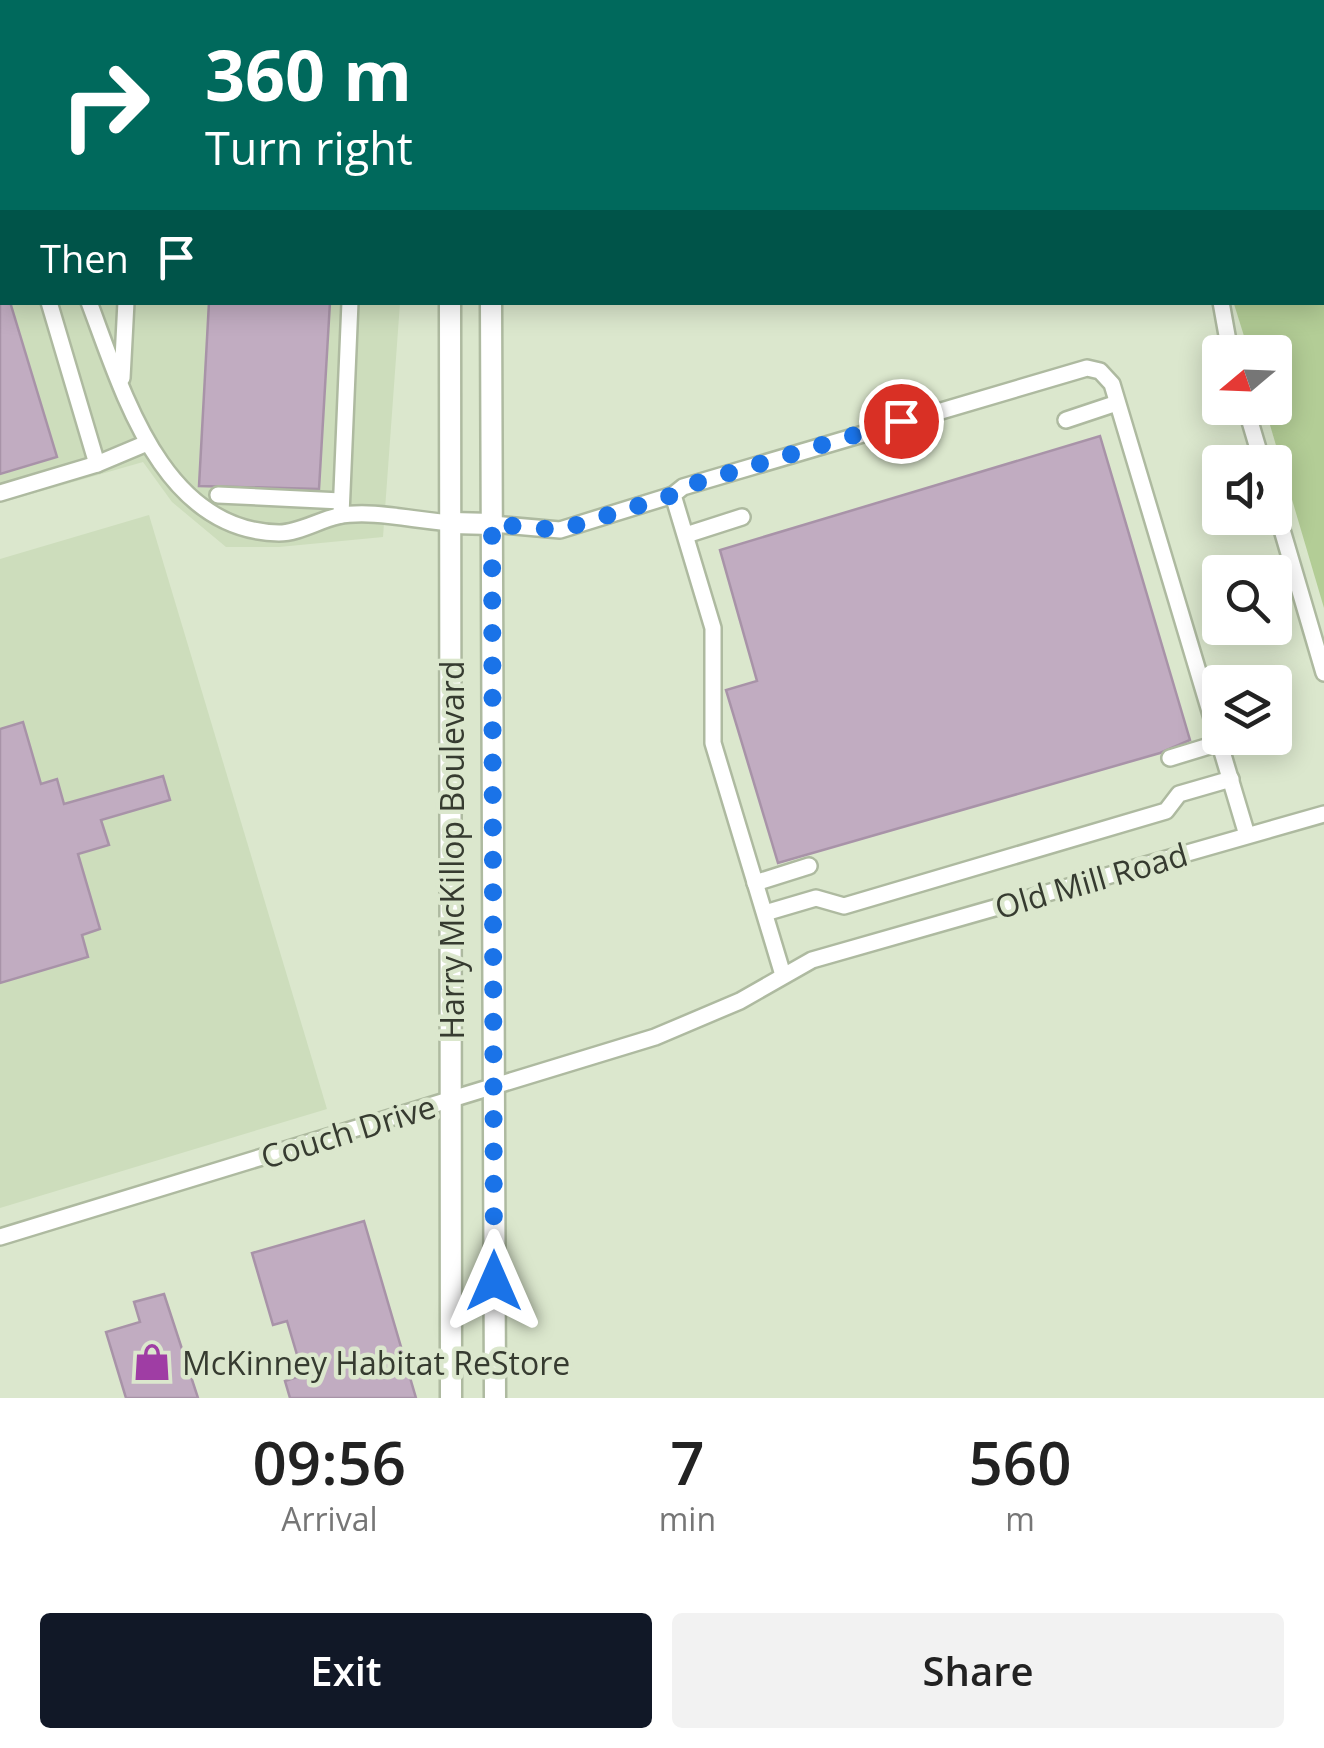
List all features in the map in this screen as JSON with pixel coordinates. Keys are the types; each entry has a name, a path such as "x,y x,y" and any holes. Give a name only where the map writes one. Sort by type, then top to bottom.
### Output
{"main road":[{"name":"Harry McKillop Boulevard","path":"450,305 452,1398"},
{"name":"Harry McKillop Boulevard","path":"491,305 495,1398"},
{"path":"452,523 492,524"}],"street":[{"path":"50,305 97,464"},
{"path":"90,305 146,443 178,483 223,522 284,533 341,508"},
{"path":"121,388 126,305"},
{"path":"341,508 350,305"},
{"path":"1222,305 1227,335"},
{"path":"492,524 560,530 673,495 683,487 1087,368 1100,371 1112,384 1202,685"},
{"path":"1066,420 1118,403"},
{"path":"0,492 97,464 146,443"},
{"path":"673,495 714,628 713,743 783,974"},
{"path":"218,496 264,498 452,523"},
{"path":"262,532 264,498"},
{"path":"686,535 742,517"},
{"path":"1284,535 1324,673"},
{"path":"1170,758 1202,748"},
{"path":"1223,755 1247,835"},
{"path":"764,913 816,898 844,906 1166,811 1179,794 1231,779"},
{"name":"Old Mill Road","path":"858,946 1324,814"},
{"path":"756,883 809,866"},
{"name":"Couch Drive","path":"0,1237 678,1029 783,974 858,946"}],"shaded area":[{"path":"0,305 400,305 383,537 279,547 226,547 172,502 143,462 0,503"},
{"path":"149,515 327,1109 0,1208 0,559"}],"green space":[{"path":"1234,305 1324,305 1324,608 1292,500 1292,445 1276,445 1270,425 1292,425 1292,335 1244,335"}],"building":[{"path":"0,305 11,305 57,457 0,474"},
{"path":"209,305 330,305 319,489 199,486"},
{"path":"1100,436 1190,740 1160,753 778,863 726,690 757,681 720,550"},
{"path":"23,722 41,784 57,779 64,804 163,776 170,800 101,820 109,845 78,854 100,929 82,935 88,957 0,983 0,729"},
{"path":"364,1221 416,1398 290,1398 285,1381 303,1375 287,1321 273,1325 252,1253"},
{"name":"McKinney Habitat ReStore","path":"164,1294 198,1398 126,1398 106,1332 140,1322 134,1302"}],"place":[{"name":"McKinney Habitat ReStore","path":"152,1362"}],"route":[{"path":"494,1281 492,524 560,530 673,495 683,487 901,421"}]}
